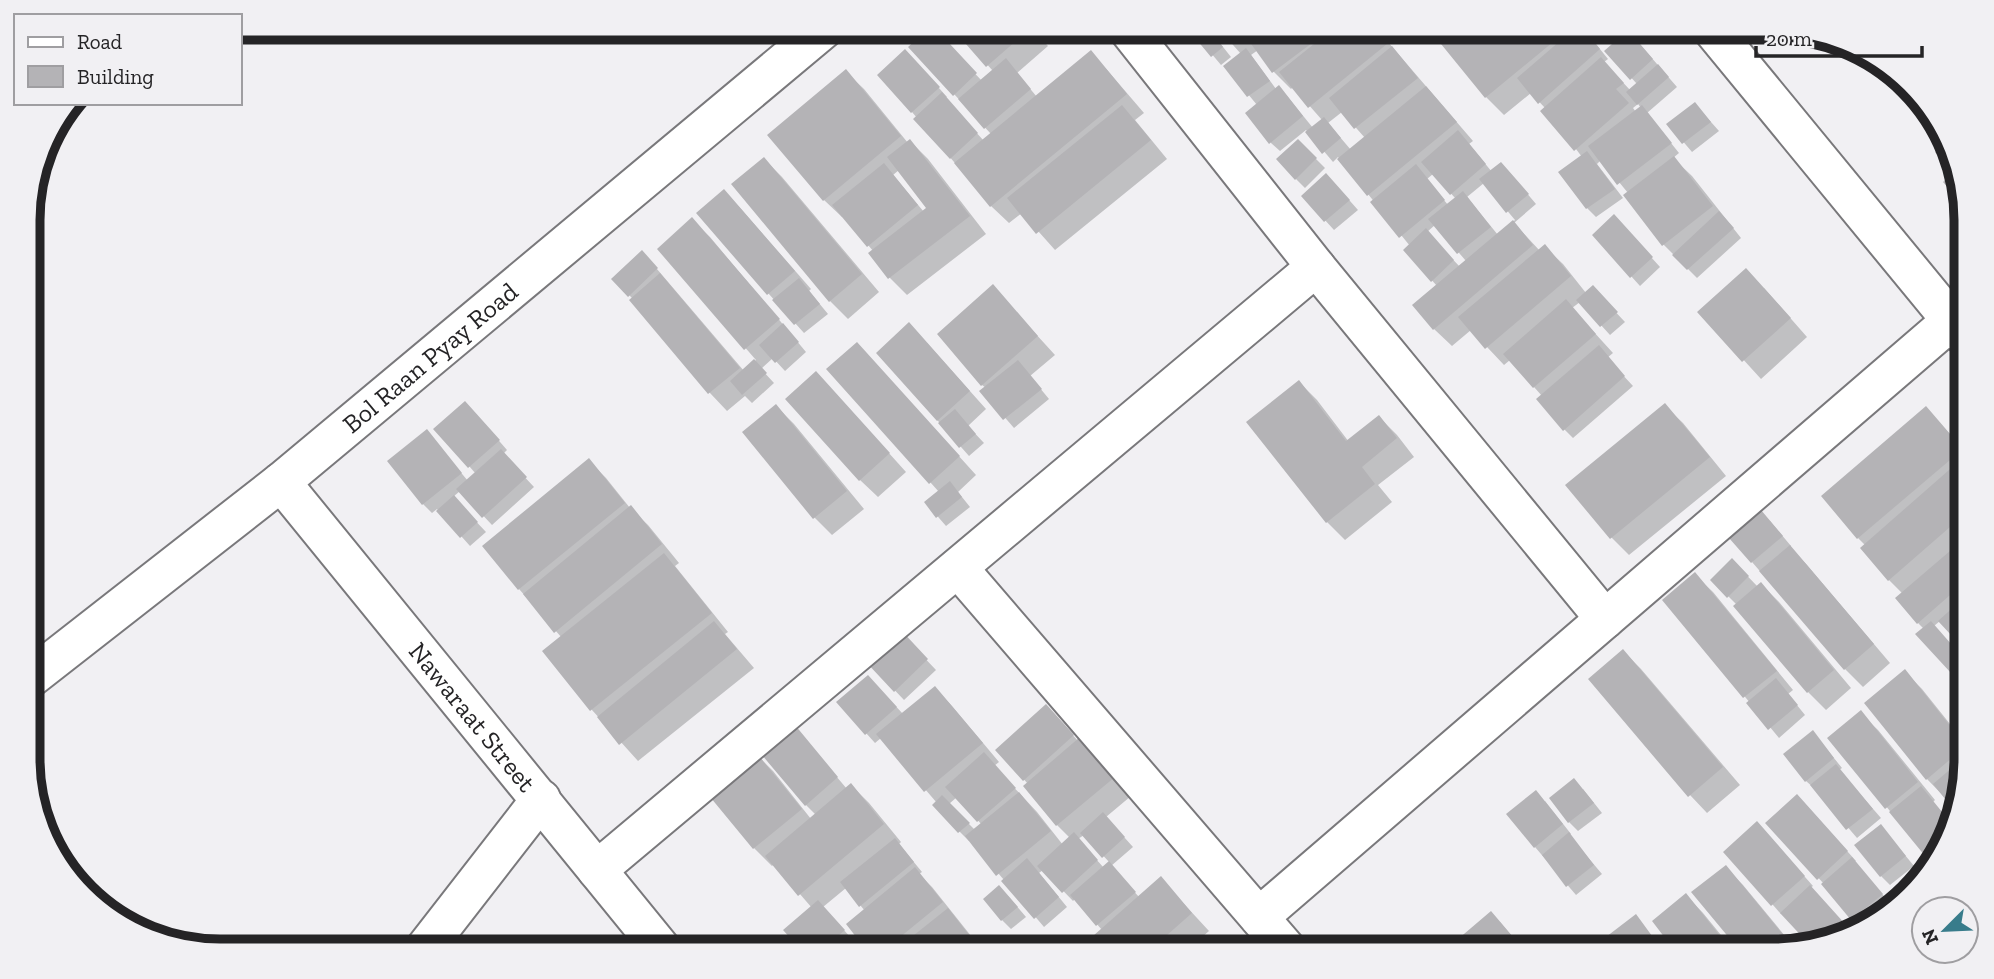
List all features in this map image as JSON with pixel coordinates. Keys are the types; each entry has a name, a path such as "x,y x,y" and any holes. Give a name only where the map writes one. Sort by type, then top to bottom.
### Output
{"street":[{"name":"Bol Raan Pyay Road","path":"40,670 281,482 811,40"},
{"path":"1136,40 1316,267 1605,619"},
{"path":"1721,40 1954,315"},
{"path":"597,870 1316,267"},
{"path":"1259,917 1605,619 1954,327"},
{"name":"Nawaraat Street","path":"281,482 653,939"},
{"path":"958,568 1277,938"},
{"path":"432,939 541,799"}],"building":[{"path":"916,40 946,40 977,73 953,96 908,47"},
{"path":"962,40 1017,40 986,67"},
{"path":"1197,40 1217,40 1223,47 1211,57"},
{"path":"1250,40 1316,40 1272,73"},
{"path":"1319,40 1384,40 1387,44 1308,108 1279,72"},
{"path":"1438,40 1555,40 1485,98"},
{"path":"1561,40 1593,40 1600,49 1538,104 1517,78"},
{"path":"1617,40 1637,40 1653,59 1630,80 1604,51"},
{"path":"1392,46 1418,78 1354,129 1329,98"},
{"path":"1246,48 1270,81 1247,97 1223,66"},
{"path":"905,49 940,87 911,113 877,75"},
{"path":"1091,50 1127,94 990,207 954,163"},
{"path":"1601,57 1624,83 1616,89 1629,103 1574,151 1540,111"},
{"path":"1006,58 1031,89 984,129 958,99"},
{"path":"1658,64 1669,77 1637,105 1626,92"},
{"path":"846,69 901,136 823,201 767,135"},
{"path":"1279,85 1303,116 1269,144 1245,113"},
{"path":"1426,86 1457,122 1367,196 1337,159"},
{"path":"942,92 978,133 950,159 913,119"},
{"path":"1695,102 1711,122 1682,144 1666,124"},
{"path":"1122,105 1151,140 1036,234 1007,198"},
{"path":"1642,105 1672,143 1617,185 1588,146"},
{"path":"1324,117 1341,138 1322,154 1305,132"},
{"path":"1458,130 1486,164 1450,195 1421,162"},
{"path":"910,139 970,216 888,279 868,253 926,208 887,157"},
{"path":"1298,139 1317,158 1295,180 1276,159"},
{"path":"1939,149 1944,163 1935,152"},
{"path":"1587,151 1615,189 1586,209 1558,172"},
{"path":"1674,156 1713,206 1662,246 1623,195"},
{"path":"764,157 862,274 829,302 731,184"},
{"path":"1501,162 1529,194 1506,213 1479,179"},
{"path":"884,163 918,205 867,247 832,205"},
{"path":"1416,164 1445,200 1399,238 1370,202"},
{"path":"1326,173 1350,200 1324,222 1301,196"},
{"path":"1949,176 1951,191 1943,182"},
{"path":"724,189 795,271 767,295 696,213"},
{"path":"1463,191 1491,227 1457,254 1428,219"},
{"path":"1719,211 1734,228 1687,270 1672,255"},
{"path":"1614,214 1653,257 1630,278 1592,235"},
{"path":"692,217 780,319 744,350 657,249"},
{"path":"1513,220 1533,245 1433,330 1412,305"},
{"path":"1426,228 1454,260 1431,282 1403,250"},
{"path":"1545,244 1571,276 1485,349 1458,317"},
{"path":"642,250 658,268 628,297 611,279"},
{"path":"1746,268 1791,318 1742,362 1697,312"},
{"path":"660,273 740,368 708,394 629,300"},
{"path":"799,278 820,304 794,325 772,300"},
{"path":"993,284 1038,336 981,386 937,334"},
{"path":"1593,285 1618,312 1600,327 1576,300"},
{"path":"1566,299 1596,334 1533,388 1503,354"},
{"path":"909,322 970,391 937,421 876,353"},
{"path":"783,323 799,342 775,363 759,345"},
{"path":"857,342 960,456 929,484 826,369"},
{"path":"1599,345 1625,376 1563,431 1536,399"},
{"path":"754,359 767,373 742,395 730,381"},
{"path":"1018,360 1042,389 1003,420 979,391"},
{"path":"816,371 890,453 859,481 785,399"},
{"path":"1299,380 1346,441 1379,415 1397,438 1362,467 1375,484 1326,523 1246,422"},
{"path":"465,401 500,440 468,468 433,429"},
{"path":"1665,403 1710,457 1610,539 1565,485"},
{"path":"776,404 847,491 813,519 742,432"},
{"path":"1926,406 1954,439 1954,457 1857,539 1821,496"},
{"path":"955,409 976,434 959,448 938,423"},
{"path":"427,429 462,473 422,505 387,461"},
{"path":"501,449 527,477 482,518 456,489"},
{"path":"589,458 625,503 518,590 482,546"},
{"path":"1954,466 1954,524 1888,581 1860,548"},
{"path":"950,481 962,497 936,518 924,502"},
{"path":"454,495 478,522 460,538 436,511"},
{"path":"631,505 662,544 554,633 523,594"},
{"path":"1761,510 1783,536 1751,563 1729,538"},
{"path":"1790,545 1874,644 1844,670 1759,571"},
{"path":"1950,551 1954,556 1954,592 1917,624 1895,598"},
{"path":"664,553 712,613 590,711 542,651"},
{"path":"1732,558 1749,576 1727,598 1710,580"},
{"path":"1695,572 1777,671 1743,698 1662,600"},
{"path":"1761,582 1834,670 1807,693 1733,606"},
{"path":"1954,607 1954,638 1938,621"},
{"path":"714,621 737,649 619,745 597,717"},
{"path":"1931,621 1954,647 1954,671 1951,673 1915,634"},
{"path":"900,629 928,659 894,692 866,662"},
{"path":"1623,649 1723,767 1688,797 1588,679"},
{"path":"1905,669 1954,731 1954,756 1926,780 1864,703"},
{"path":"868,675 897,707 865,735 836,702"},
{"path":"1776,678 1798,705 1768,730 1746,703"},
{"path":"935,686 983,743 924,792 876,734"},
{"path":"1046,704 1074,735 1023,781 995,750"},
{"path":"1861,710 1918,782 1885,809 1827,738"},
{"path":"790,719 838,777 805,806 756,748"},
{"path":"1813,730 1834,758 1805,782 1783,754"},
{"path":"1087,731 1121,772 1056,826 1023,786"},
{"path":"755,751 802,809 753,849 706,792"},
{"path":"984,752 1016,788 977,822 945,787"},
{"path":"1836,764 1873,809 1846,830 1810,785"},
{"path":"1953,767 1948,803 1933,784"},
{"path":"1574,778 1594,803 1568,823 1549,798"},
{"path":"851,783 884,824 798,896 765,856"},
{"path":"1921,786 1945,815 1925,856 1889,812"},
{"path":"1536,790 1563,824 1534,848 1506,814"},
{"path":"1019,792 1051,831 996,876 965,836"},
{"path":"1797,794 1848,851 1817,880 1765,823"},
{"path":"942,795 970,823 958,833 932,805"},
{"path":"1103,812 1125,837 1102,858 1080,833"},
{"path":"1757,821 1805,876 1771,906 1723,852"},
{"path":"1881,824 1906,856 1880,877 1854,845"},
{"path":"1074,832 1098,860 1062,893 1037,866"},
{"path":"1569,832 1594,865 1566,887 1542,855"},
{"path":"895,838 914,862 859,907 840,882"},
{"path":"1852,857 1883,894 1851,920 1821,884"},
{"path":"1027,858 1059,897 1034,919 1001,881"},
{"path":"1109,861 1136,892 1096,926 1070,895"},
{"path":"1726,865 1786,938 1729,938 1691,892"},
{"path":"915,867 943,902 898,939 857,939 846,924"},
{"path":"1161,876 1192,913 1163,938 1090,938"},
{"path":"999,885 1018,907 1001,921 983,899"},
{"path":"1810,885 1845,924 1801,936 1780,913"},
{"path":"1686,893 1722,938 1665,938 1652,921"},
{"path":"818,900 845,930 835,939 791,939 783,930"},
{"path":"948,908 972,939 910,939"},
{"path":"1491,911 1514,938 1459,938"},
{"path":"1636,914 1654,938 1604,938"}]}
